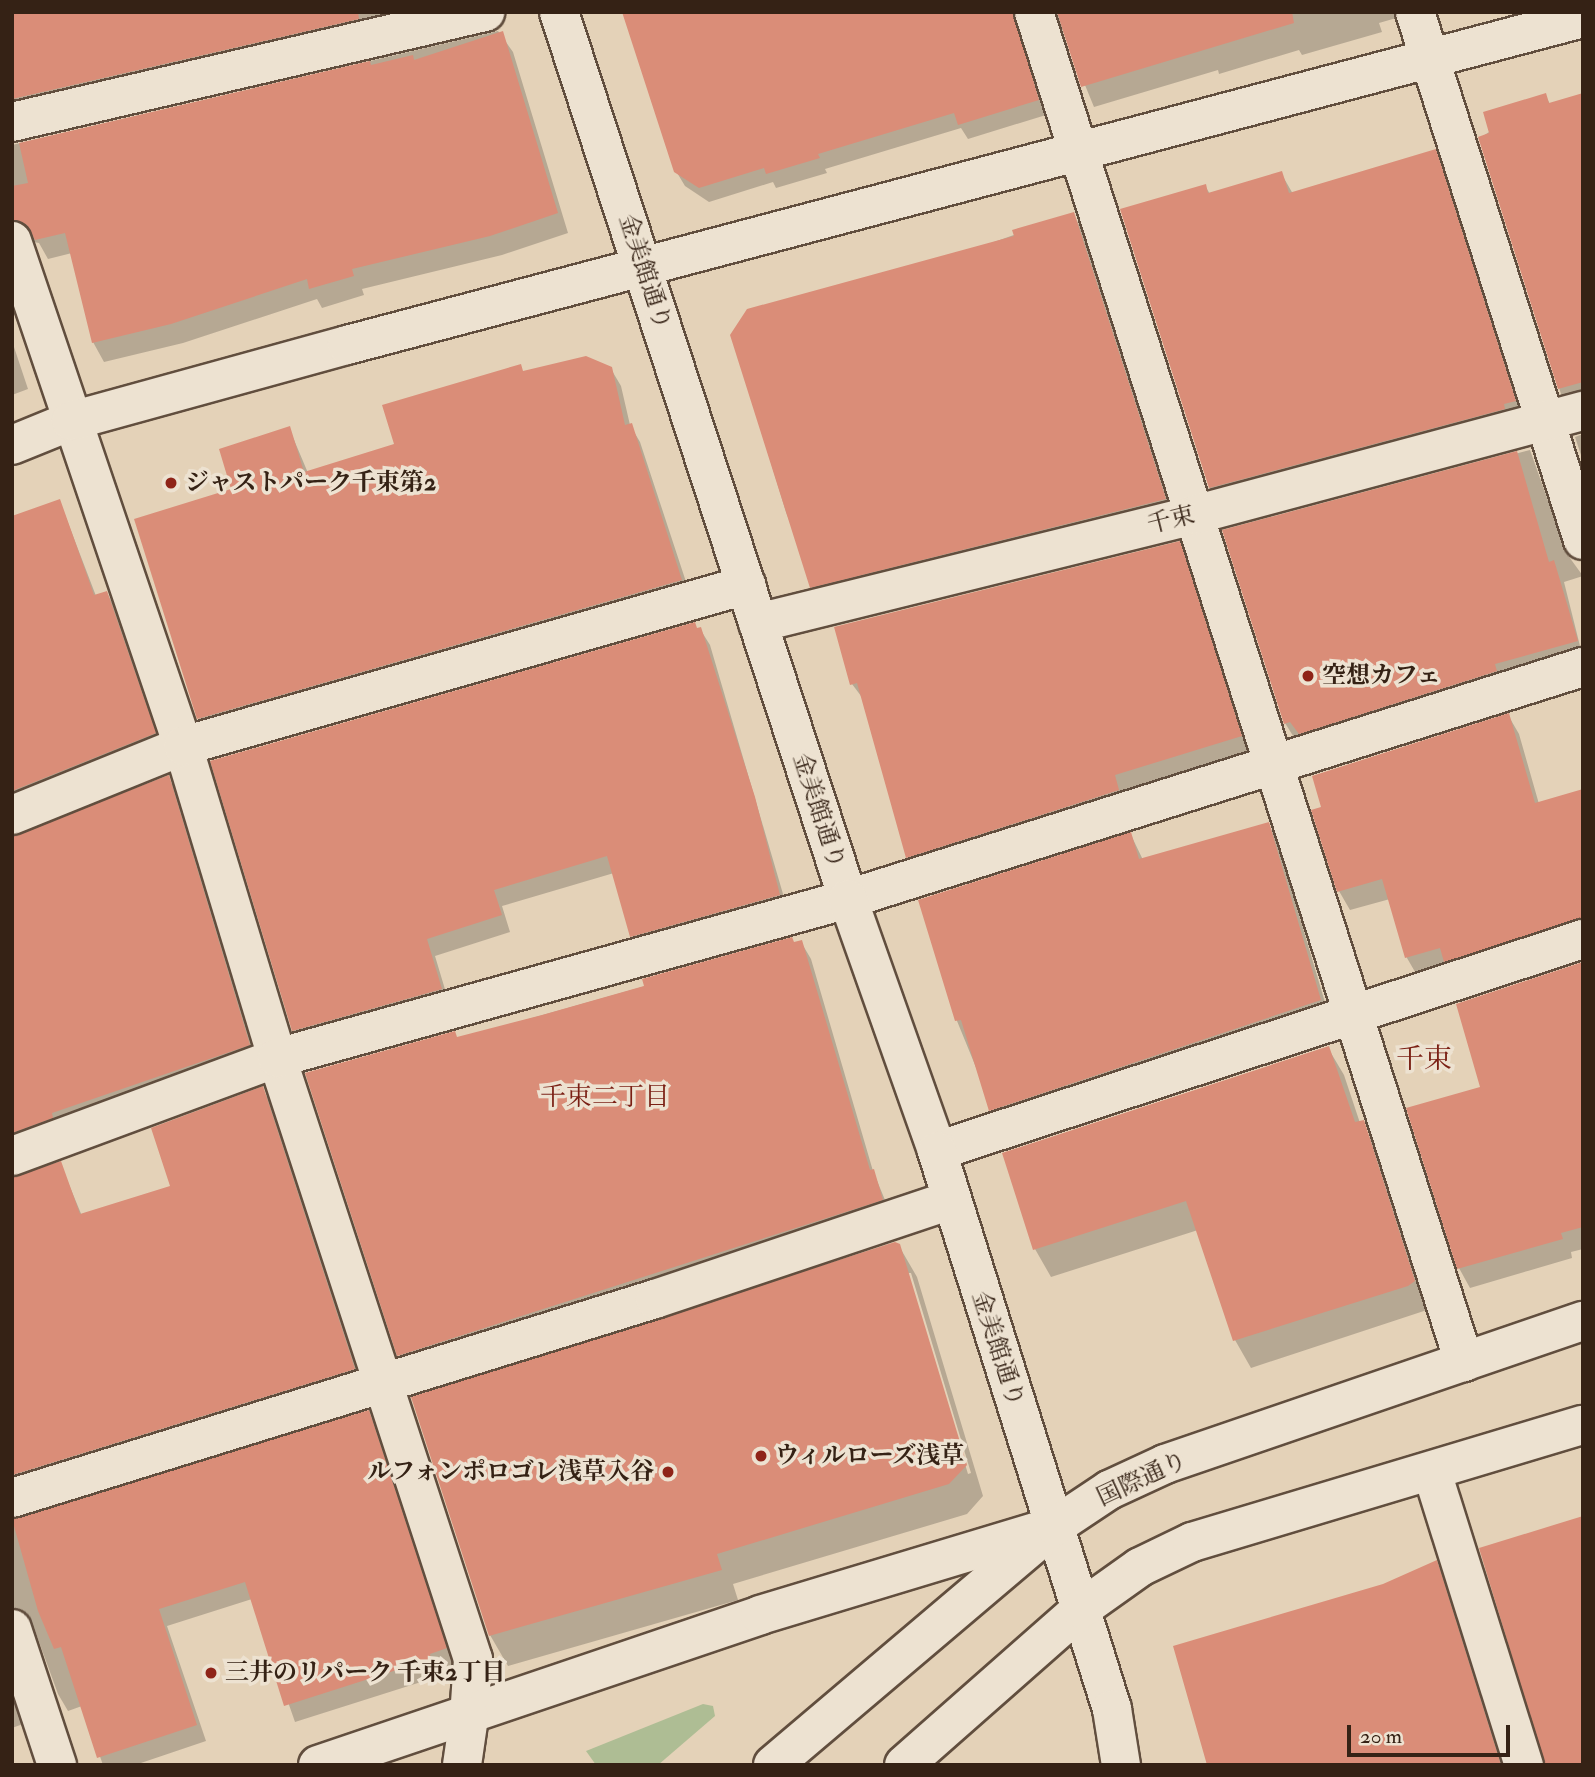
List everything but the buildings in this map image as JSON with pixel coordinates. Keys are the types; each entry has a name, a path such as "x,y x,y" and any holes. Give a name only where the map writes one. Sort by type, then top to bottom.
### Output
{"street":[{"path":"12,122 485,12"},
{"name":"金美館通り","path":"559,12 848,899 937,1151 1112,1709 1121,1765"},
{"path":"1034,12 1080,149 1272,768 1355,1013 1464,1362"},
{"path":"1415,12 1583,540"},
{"path":"12,445 71,421 1080,149 1583,18"},
{"path":"12,241 183,746 277,1058 473,1660 462,1765"},
{"name":"千束","path":"758,623 1194,514 1583,411"},
{"path":"12,815 183,746 746,585"},
{"path":"12,1156 277,1058 848,899 1272,768 1583,667"},
{"path":"937,1151 1583,939"},
{"path":"12,1498 384,1383 951,1200"},
{"name":"国際通り","path":"773,1765 1055,1526 1110,1490 1165,1464 1583,1321"},
{"path":"904,1765 1081,1609 1140,1567 1192,1542 1583,1425"},
{"path":"1432,1472 1524,1765"},
{"path":"318,1765 469,1717 760,1615 1055,1526"},
{"path":"12,1629 57,1765"}],"green space":[{"path":"703,1704 713,1706 715,1716 658,1765 596,1765 586,1751"}],"place":[{"name":"ジャストパーク千束第2","path":"171,483"},
{"name":"空想カフェ","path":"1308,676"},
{"name":"ウィルローズ浅草","path":"761,1456"},
{"name":"ルフォンポロゴレ浅草入谷","path":"668,1472"},
{"name":"三井のリパーク 千束2丁目","path":"211,1673"}],"district":[{"name":"千束","path":"1424,1060"},
{"name":"千束二丁目","path":"605,1098"}]}
